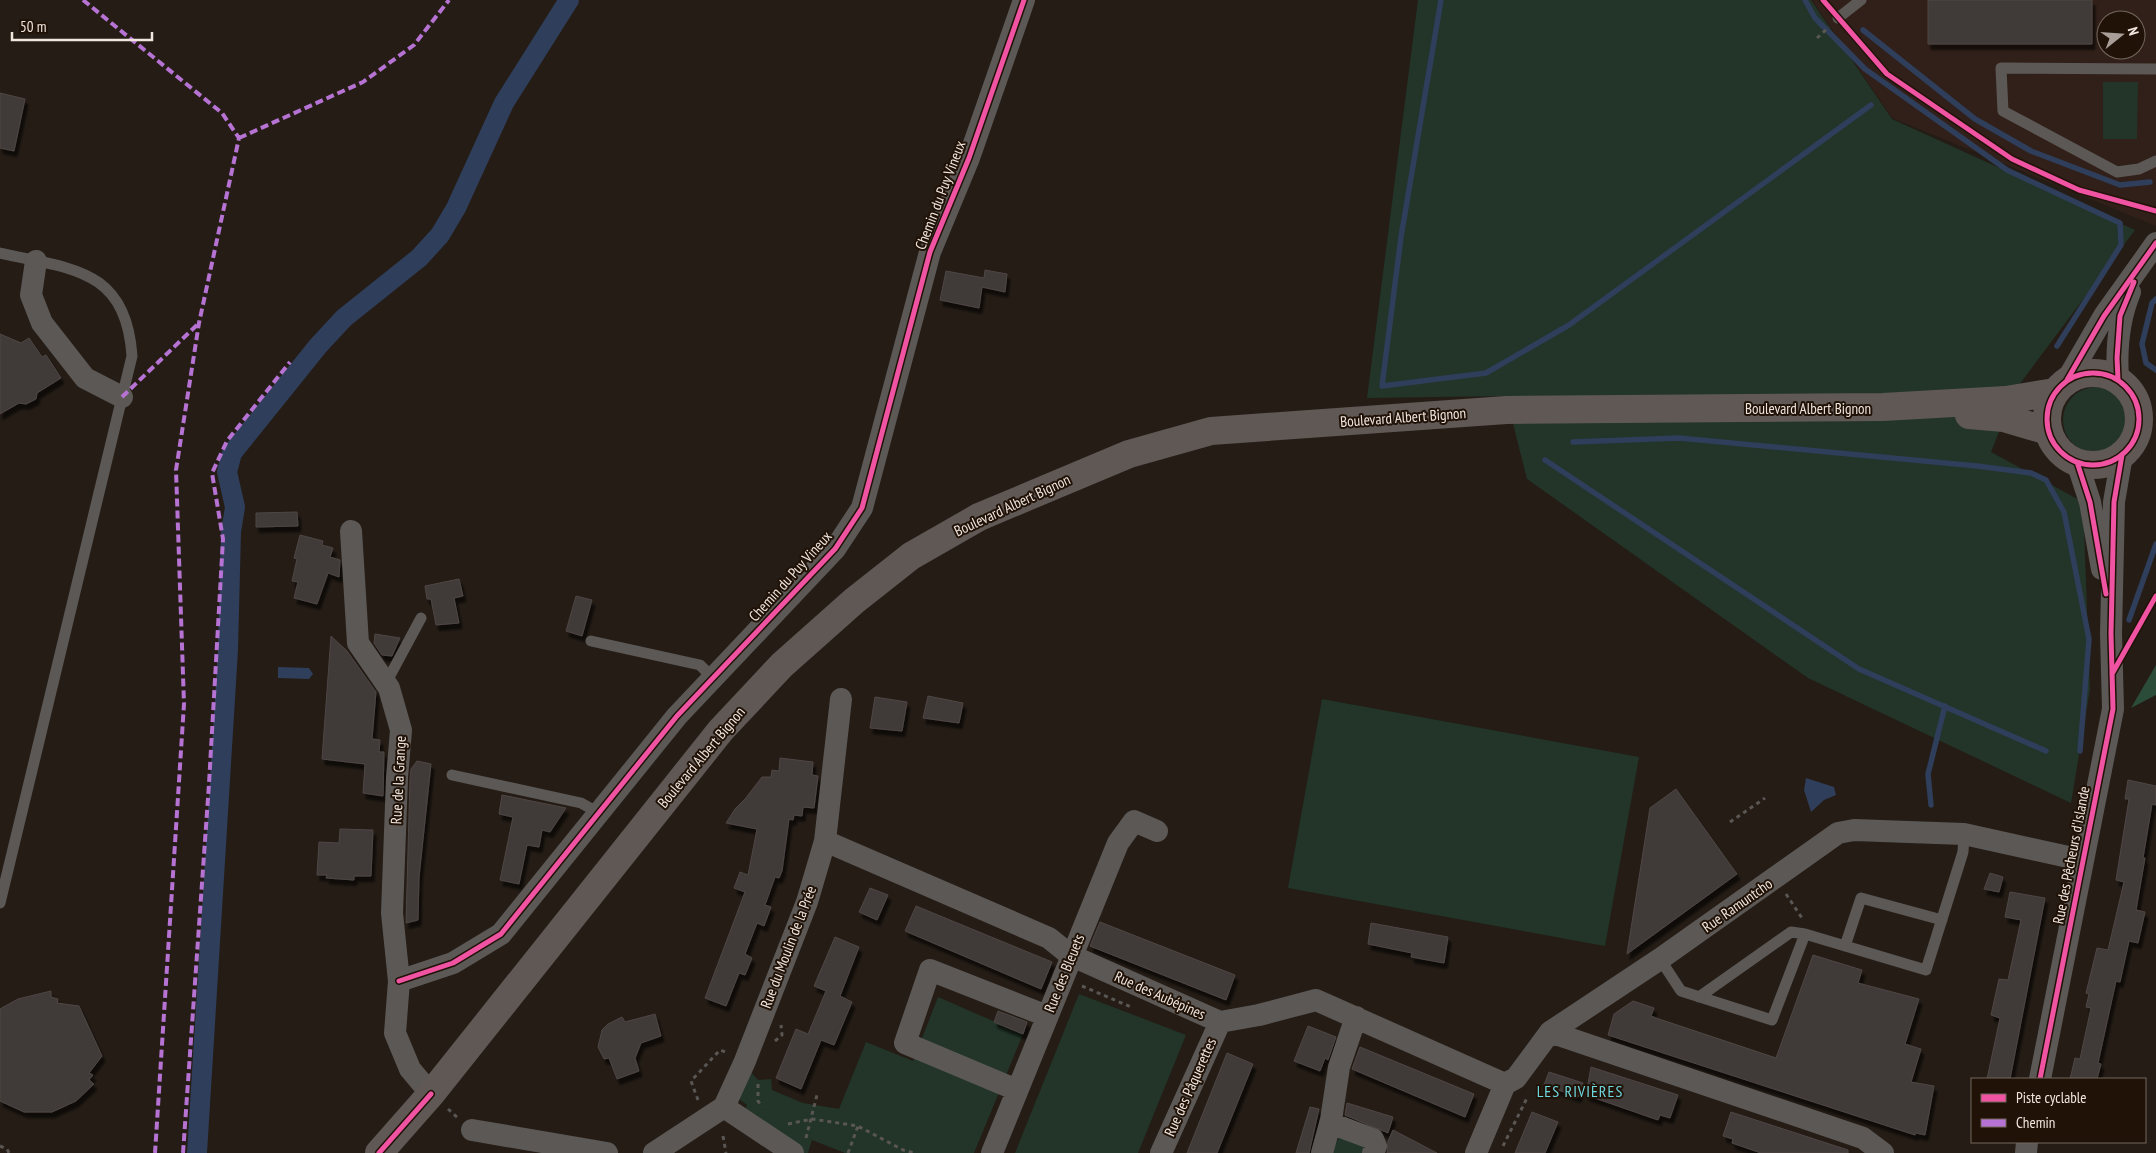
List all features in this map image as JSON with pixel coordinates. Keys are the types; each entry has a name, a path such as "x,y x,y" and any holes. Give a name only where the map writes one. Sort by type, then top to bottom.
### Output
{"main road":[{"path":"2092,372 2106,374 2135,388 2140,418 2137,445 2109,463 2093,465 2077,462 2066,457 2057,448 2048,431 2047,414 2061,386 2079,374 2092,372"},
{"name":"Boulevard Albert Bignon","path":"379,1153 430,1094 720,730 775,672 854,601 911,556 979,517 1129,454 1211,431 1506,410 1883,408 2006,400 2061,386"},
{"name":"Boulevard Albert Bignon","path":"1883,408 2004,418 2048,431"}],"street":[{"name":"Chemin du Puy Vineux","path":"399,981 453,963 501,934 677,716 835,549 862,508 930,252 969,158 1024,0"},
{"path":"2061,386 2104,316 2156,242"},
{"path":"2135,388 2116,358 2120,316 2142,260"},
{"path":"36,261 31,295 42,323 85,378 122,397"},
{"name":"Rue des Pêcheurs d'Islande","path":"2040,1078 2112,709 2120,639 2114,502 2137,445"},
{"name":"Rue des Pêcheurs d'Islande","path":"2077,462 2092,511 2120,639"},
{"name":"Rue de la Grange","path":"351,531 358,642 386,683 401,730 397,778 392,913 399,981"},
{"name":"Rue du Moulin de la Prée","path":"724,1107 745,1061 807,902 825,841 841,699"},
{"name":"Rue des Bleuets","path":"992,1153 1070,956 1118,842 1134,821 1157,831"},
{"name":"Rue Ramuntcho","path":"1476,1153 1505,1084 1516,1078 1550,1032 1660,959 1838,833 1854,830 1964,834 2082,860"},
{"name":"Rue des Aubépines","path":"825,841 1049,938 1070,956 1220,1022 1259,1015 1316,1000 1505,1084"},
{"path":"1018,1090 906,1043 930,970 1047,1016"},
{"path":"399,981 395,1033 410,1069 430,1094"},
{"path":"1322,1153 1330,1123 1339,1066 1356,1017"},
{"name":"Rue des Pâquerettes","path":"1162,1153 1220,1022"},
{"path":"1550,1032 1863,1138 1882,1153"},
{"path":"654,1153 724,1107 792,1150"},
{"path":"1330,1123 1373,1139 1376,1146 1373,1153"},
{"path":"472,1130 607,1153"}],"lane":[{"path":"1838,18 1862,0"},
{"path":"2156,69 2001,68 2003,111 2117,172 2140,169 2156,161"},
{"path":"0,253 92,276 109,291 122,309 130,334 132,356 0,903"},
{"path":"386,683 421,618"},
{"path":"591,641 700,664 713,678"},
{"path":"452,775 581,803 598,813"},
{"path":"1699,997 1791,932 1926,970 1963,852 1964,834"},
{"path":"1845,946 1861,898 1942,920"},
{"path":"1660,959 1681,991 1772,1020 1810,936"}],"path":[{"path":"2120,639 2156,596"},
{"path":"1730,822 1765,798"},
{"path":"1791,886 1784,892 1810,936"},
{"path":"1078,984 1139,1010"},
{"path":"771,1044 782,1035 780,1015"},
{"path":"699,1103 691,1081 720,1050 745,1061"},
{"path":"758,1080 758,1101 768,1112"},
{"path":"1499,1153 1531,1090"},
{"path":"430,1094 472,1130"},
{"path":"792,1150 812,1120 817,1095"},
{"path":"781,1121 789,1124 812,1120 858,1126 907,1152 914,1153"},
{"path":"848,1153 858,1126"},
{"path":"723,1136 726,1153"},
{"path":"0,1146 7,1149 10,1153"}],"shaded area":[{"path":"1812,0 2156,0 2156,226 1892,118"}],"green space":[{"path":"1418,0 1811,0 1892,119 2135,230 2016,389 1991,452 2083,502 2090,689 2071,803 1808,678 1527,479 1506,396 1367,398"},
{"path":"2103,82 2138,82 2137,139 2103,139"},
{"path":"2096,387 2109,390 2119,397 2126,407 2129,420 2126,433 2119,443 2109,450 2096,453 2083,450 2073,443 2066,433 2063,420 2066,407 2073,397 2083,390"},
{"path":"2156,665 2156,695 2131,708"},
{"path":"1322,699 1639,757 1605,946 1288,888"},
{"path":"1079,994 1186,1035 1138,1153 1015,1153"},
{"path":"938,997 1023,1034 974,1153 845,1153 812,1140 808,1153 793,1153 741,1119 747,1105 739,1099 749,1070 758,1080 771,1079 772,1090 803,1103 839,1109 866,1042 913,1061"},
{"path":"1339,1137 1365,1144 1363,1153 1331,1153"}],"water":[{"path":"278,667 309,668 313,674 309,679 278,678"},
{"path":"1806,778 1834,787 1836,795 1824,800 1811,812 1804,790"}],"building":[{"path":"1928,0 2092,0 2092,44 1928,44"},
{"path":"0,93 25,99 14,151 0,148"},
{"path":"985,270 1007,274 1005,292 982,287 979,308 940,300 946,271 984,278"},
{"path":"0,334 21,343 29,338 42,357 46,355 61,378 37,393 36,399 26,404 19,403 0,414"},
{"path":"297,512 298,526 256,527 256,513"},
{"path":"300,535 323,541 322,545 333,548 330,557 340,560 339,577 328,573 317,604 294,598 298,582 292,581 297,559 294,558"},
{"path":"459,579 463,596 454,598 459,623 436,625 431,599 427,599 425,586"},
{"path":"576,596 592,600 582,636 566,631"},
{"path":"375,634 400,638 392,656 382,655 374,643"},
{"path":"331,636 347,651 376,692 372,739 380,740 379,752 384,752 383,796 363,793 365,764 322,759"},
{"path":"928,696 963,703 959,723 923,718"},
{"path":"875,697 907,702 902,731 870,728"},
{"path":"780,758 813,762 812,775 818,776 814,808 803,807 802,816 794,815 793,820 789,819 782,871 779,878 775,877 765,905 771,907 764,926 757,923 745,954 752,958 745,975 739,973 726,1006 705,998 745,892 734,888 740,872 748,875 757,829 726,823 735,809 762,777 771,777 772,770 779,771"},
{"path":"417,761 431,764 419,877 418,920 406,923 410,779 411,769"},
{"path":"2128,780 2156,786 2156,805 2152,804 2136,910 2145,912 2138,943 2129,941 2120,982 2116,981 2098,1063 2101,1064 2097,1078 2070,1078 2075,1058 2080,1059 2091,1008 2086,1007 2089,994 2086,993 2097,948 2108,950 2124,882 2116,880 2129,799 2125,799"},
{"path":"1676,789 1737,874 1627,954 1650,808"},
{"path":"502,795 566,808 550,832 542,830 539,847 527,845 519,884 500,880 513,817 499,814"},
{"path":"340,829 373,830 371,876 354,876 354,880 326,878 327,875 317,875 319,842 339,843"},
{"path":"1990,873 2003,877 1999,892 1984,889"},
{"path":"870,888 888,895 877,920 859,912"},
{"path":"2010,892 2045,898 2010,1078 1987,1078 2000,1018 1991,1015 1999,979 2008,980 2021,920 2005,917"},
{"path":"916,906 1052,962 1041,989 905,931"},
{"path":"1100,922 1235,975 1226,1000 1090,946"},
{"path":"1371,923 1448,937 1444,963 1411,957 1412,953 1368,944"},
{"path":"835,937 859,947 840,996 852,1002 834,1045 821,1040 801,1089 776,1078 796,1029 808,1034 826,991 814,986"},
{"path":"1813,955 1862,970 1858,983 1919,999 1905,1044 1921,1049 1911,1082 1934,1086 1925,1135 1916,1133 1915,1135 1608,1035 1614,1014 1633,1001 1654,1008 1651,1016 1656,1018 1776,1058"},
{"path":"51,991 51,997 58,999 57,1003 79,1006 102,1056 89,1073 93,1075 89,1080 94,1084 76,1101 52,1112 24,1112 0,1101 0,1009 18,999"},
{"path":"998,1011 1027,1022 1023,1034 994,1022"},
{"path":"655,1014 661,1036 641,1043 635,1058 639,1071 617,1079 609,1058 604,1059 598,1047 602,1030 608,1024 622,1017 625,1022"},
{"path":"1308,1026 1336,1037 1328,1060 1325,1058 1320,1071 1294,1061"},
{"path":"1360,1047 1474,1094 1465,1117 1352,1069"},
{"path":"1227,1053 1253,1064 1217,1153 1187,1153"},
{"path":"1591,1067 1678,1095 1670,1118 1660,1115 1658,1120 1586,1095"},
{"path":"1549,1072 1583,1083 1578,1097 1544,1085"},
{"path":"1347,1103 1393,1117 1388,1133 1345,1115"},
{"path":"1310,1107 1319,1109 1309,1153 1296,1153"},
{"path":"1532,1112 1558,1122 1545,1153 1515,1153"},
{"path":"1731,1112 1848,1150 1848,1153 1761,1153 1732,1143 1733,1139 1723,1136"},
{"path":"1393,1130 1437,1153 1387,1153 1388,1141"}],"waterway":[{"path":"197,1153 228,650 231,532 235,507 227,472 232,453 318,346 344,318 419,258 440,235 456,208 504,103 569,0"},
{"path":"1441,0 1401,237 1382,386 1486,373 1569,325 1871,105"},
{"path":"1805,0 1815,18 1865,69 2007,170 2120,223 2121,245 2057,346"},
{"path":"1863,30 1975,119 2031,151 2120,185 2150,182"},
{"path":"2156,299 2152,303 2142,344 2146,363 2156,370"},
{"path":"1573,442 1679,438 1977,466 2031,473 2046,480 2064,512 2089,639 2080,751"},
{"path":"1545,460 1859,669 2046,751"},
{"path":"2129,620 2156,544"},
{"path":"1931,805 1928,774 1945,706"}],"marked path":[{"path":"83,0 222,113 239,138 199,323 176,470 184,704 155,1153"},
{"path":"239,138 363,82 414,45 449,0"},
{"path":"122,397 199,323"},
{"path":"183,1153 209,784 223,539 212,473 227,441 290,362"}],"cycle path":[{"path":"399,981 453,963 501,934 677,716 835,549 862,508 930,252 969,158 1024,0"},
{"path":"1823,0 1887,74 2012,159 2079,190 2156,211"},
{"path":"2067,380 2104,316 2156,243"},
{"path":"2118,379 2117,358 2120,316 2134,282"},
{"path":"2093,373 2111,376 2126,386 2136,401 2139,419 2136,437 2126,452 2111,462 2093,465 2075,462 2060,452 2050,437 2047,419 2050,401 2060,386 2075,376 2093,373"},
{"path":"2040,1078 2113,709 2111,634 2114,502 2122,455"},
{"path":"2077,462 2090,502 2106,594"},
{"path":"2112,674 2156,596"},
{"path":"379,1153 431,1094"}],"district":[{"name":"LES RIVIÈRES","path":"1580,1091"}]}
